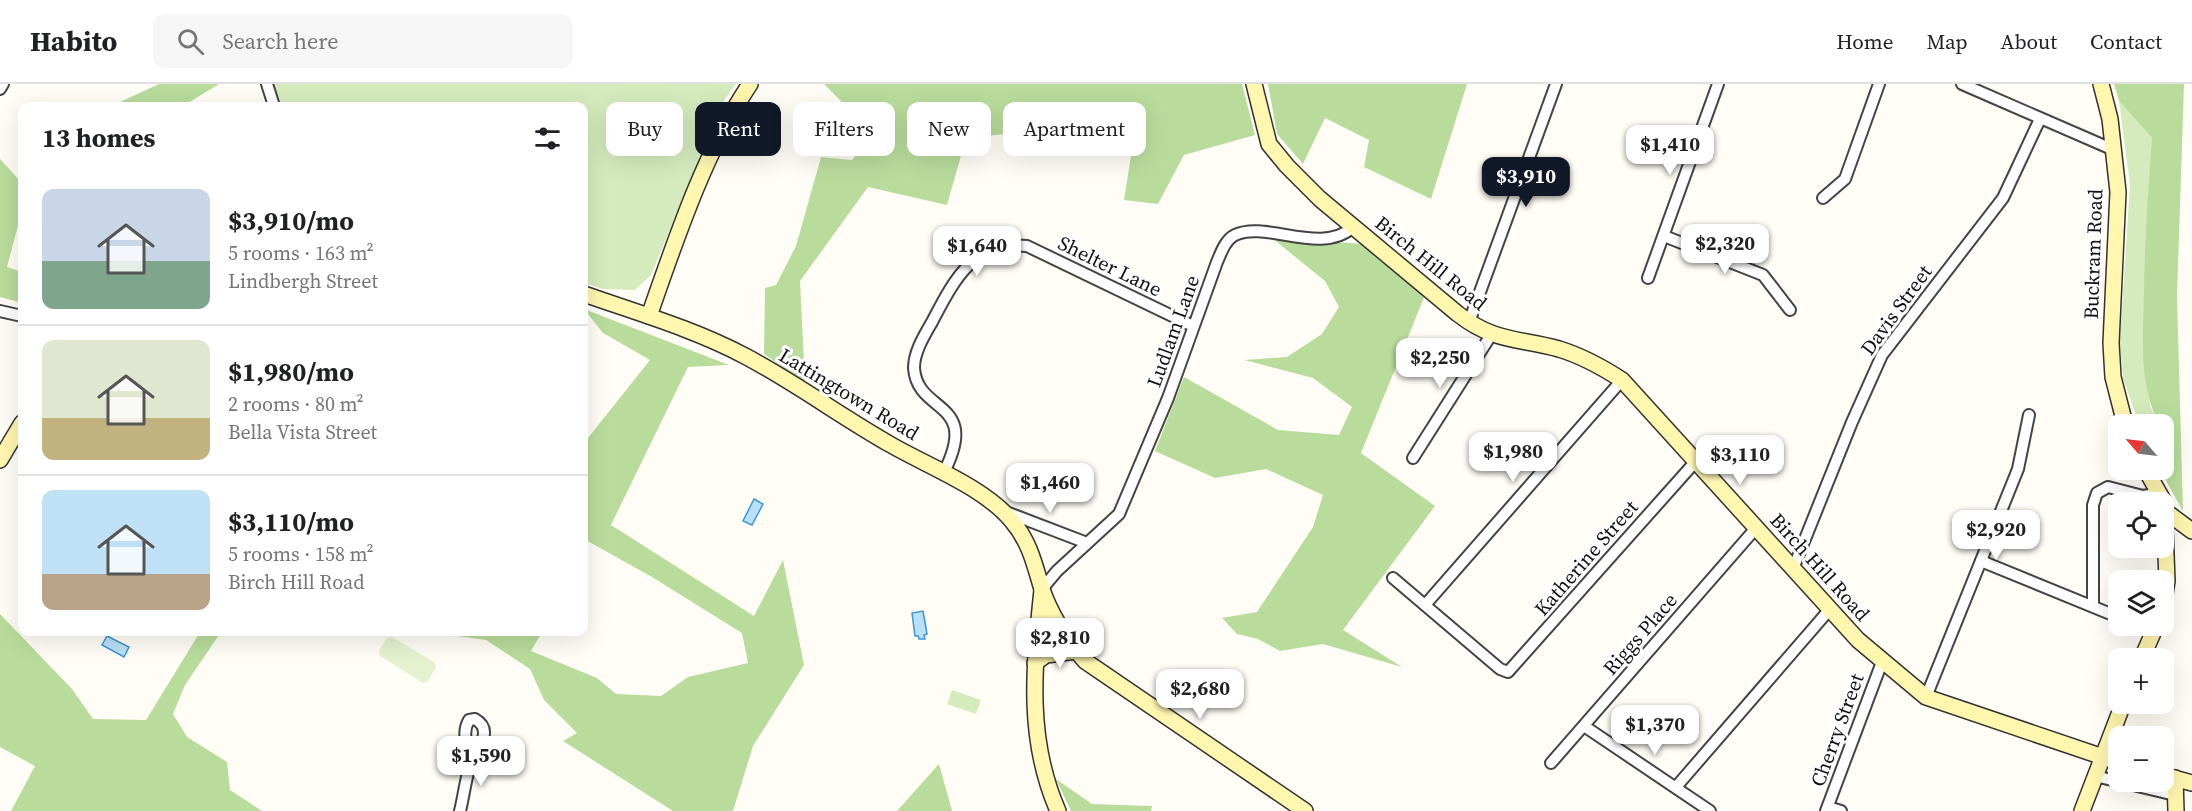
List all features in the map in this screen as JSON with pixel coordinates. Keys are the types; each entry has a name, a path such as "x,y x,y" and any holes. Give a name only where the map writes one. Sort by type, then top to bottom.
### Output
{"street":[{"path":"0,90 3,84"},
{"path":"267,84 273,102"},
{"path":"649,316 707,168 732,111 750,84"},
{"name":"Birch Hill Road","path":"1254,84 1269,144 1297,177 1469,322 1491,335 1579,356 1622,380 1830,609 1882,662 1926,697 2108,760"},
{"path":"1469,322 1556,84"},
{"path":"1648,278 1718,84"},
{"path":"1823,198 1845,179 1879,84"},
{"path":"1962,84 2114,150"},
{"name":"Buckram Road","path":"2101,84 2114,150 2118,192 2111,343 2113,376 2123,414"},
{"name":"Davis Street","path":"1793,569 1882,355 2003,198 2040,119"},
{"name":"Ludlam Lane","path":"1042,589 1056,571 1112,524 1127,500 1226,243 1234,236 1246,232 1337,237 1353,226"},
{"path":"1664,236 1763,275 1770,281 1790,310"},
{"name":"Shelter Lane","path":"943,474 955,451 956,431 948,415 918,382 914,360 951,285 974,260 985,253 1002,246 1027,246 1193,326"},
{"name":"Lattingtown Road","path":"588,295 649,316 744,356 988,499 1004,511 1020,531 1034,557 1042,589"},
{"path":"0,311 18,315"},
{"path":"1413,458 1491,335"},
{"path":"1393,578 1425,604 1622,380"},
{"path":"1926,697 2018,469 2029,415"},
{"path":"0,460 18,430"},
{"name":"Katherine Street","path":"1425,604 1500,669 1505,672 1511,671 1696,461"},
{"path":"2093,606 2093,505 2097,493 2108,487 2127,492"},
{"path":"1004,511 1087,543"},
{"path":"2174,518 2192,531"},
{"name":"Riggs Place","path":"1551,763 1756,528"},
{"path":"1981,561 2108,613"},
{"path":"1042,589 1076,651 1114,681 1305,811"},
{"path":"1042,589 1033,705 1044,771 1058,811"},
{"path":"1676,788 1830,609"},
{"path":"1035,663 1046,655 1076,651"},
{"name":"Cherry Street","path":"1827,809 1882,662"},
{"path":"2082,811 2119,714"},
{"path":"1584,726 1710,811"},
{"path":"460,811 473,757"},
{"path":"2095,776 2175,795"},
{"path":"2174,778 2192,783"},
{"path":"2174,792 2176,811"},
{"path":"1827,809 1841,811"}],"green space":[{"path":"159,84 219,84 190,102 122,101"},
{"path":"271,84 736,84 723,102 695,102 695,156 701,156 651,275 635,290 603,289 588,284 588,102 275,102"},
{"path":"824,84 1242,84 1255,135 1184,155 1158,204 1124,200 1131,156 1146,156 1146,102 1003,102 1003,134 991,136 991,102 907,102 907,156 961,156 947,205 868,187 800,281 805,383 764,354 765,288 776,285 796,246 821,157 852,160 855,156 895,156 895,102 842,102"},
{"path":"1268,84 1467,84 1431,199 1364,167 1369,140 1325,118 1303,164 1277,134"},
{"path":"2114,84 2184,84 2177,297 2183,511 2166,480 2174,480 2174,414 2155,414 2148,392 2143,358 2145,251 2152,138 2119,101"},
{"path":"2119,101 2152,138 2143,319 2150,406 2154,414 2136,414 2123,378 2120,341 2130,185"},
{"path":"0,159 18,179 18,226 7,267 18,271 18,302 0,297"},
{"path":"1272,238 1364,244 1425,295 1361,453 1435,506 1343,630 1402,667 1323,644 1280,651 1258,639 1237,634 1222,618 1257,612 1313,527 1323,495 1266,469 1215,478 1155,451 1184,377 1278,430 1339,435 1352,407 1313,378 1244,360 1287,357 1322,334 1339,307 1325,281"},
{"path":"588,311 729,365 688,367 611,525 754,616 783,560 804,665 753,746 733,811 673,811 563,741 577,733 544,700 530,669 486,640 457,636 540,636 531,651 597,678 616,694 661,696 688,677 748,663 742,633 652,577 588,541 588,438 650,360 603,333 588,314"},
{"path":"0,614 18,633 18,636 21,636 72,689 93,719 146,720 198,636 218,636 185,685 173,714 187,737 227,762 230,790 262,811 11,811 35,766 0,747"},
{"path":"1046,619 1062,644 1042,651"},
{"path":"392,637 434,662 436,667 428,681 423,683 380,656 379,651 387,638"},
{"path":"952,690 981,700 976,714 947,704"},
{"path":"939,764 952,811 897,811"},
{"path":"1056,779 1092,804 1152,806 1151,811 1071,811"}],"water":[{"path":"754,499 763,504 752,525 743,521"},
{"path":"923,611 927,634 924,635 925,639 919,639 915,636 912,613"},
{"path":"107,636 129,647 124,657 102,645"}]}
